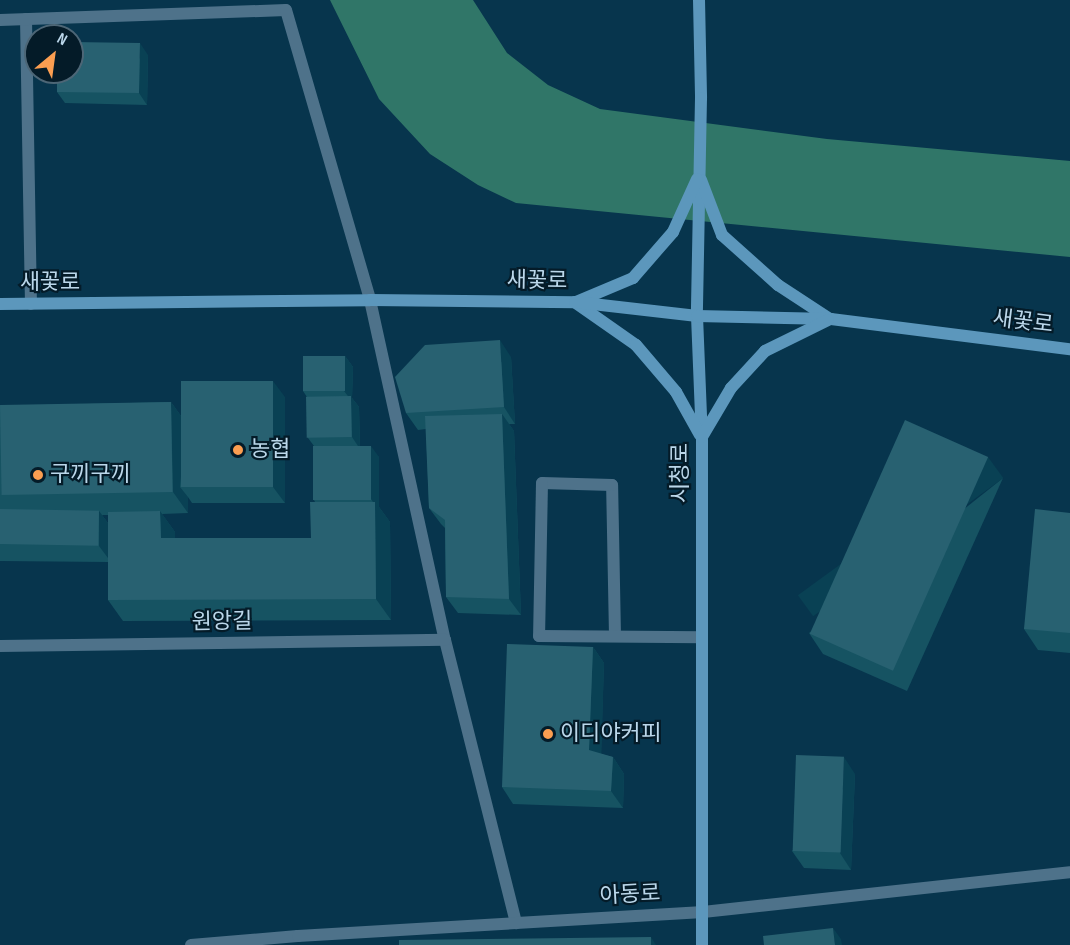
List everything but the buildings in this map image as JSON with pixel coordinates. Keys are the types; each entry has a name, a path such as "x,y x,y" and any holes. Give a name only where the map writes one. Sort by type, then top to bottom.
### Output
{"street":[{"name":"시청로","path":"699,0 698,316 702,438 702,945"},
{"path":"0,20 286,10 370,300 445,640 516,922"},
{"path":"26,19 31,304"},
{"path":"575,302 633,278 673,232 699,174"},
{"path":"699,174 722,235 778,285 831,319"},
{"name":"새꽃로","path":"0,304 370,300 575,302 698,316 831,319 1070,349"},
{"path":"575,302 636,345 676,392 702,438"},
{"path":"702,438 731,388 765,351 831,319"},
{"path":"615,636 612,485 542,483 538,636 702,637"},
{"name":"원앙길","path":"0,646 445,640"},
{"name":"아동로","path":"191,945 516,922 703,912 1070,872"}],"shaded area":[{"path":"330,0 473,0 507,53 548,85 600,109 827,139 1070,161 1070,257 516,203 478,185 430,154 379,99"}],"place":[{"name":"농협","path":"238,450"},
{"name":"구끼구끼","path":"38,475"},
{"name":"이디야커피","path":"548,734"}]}
